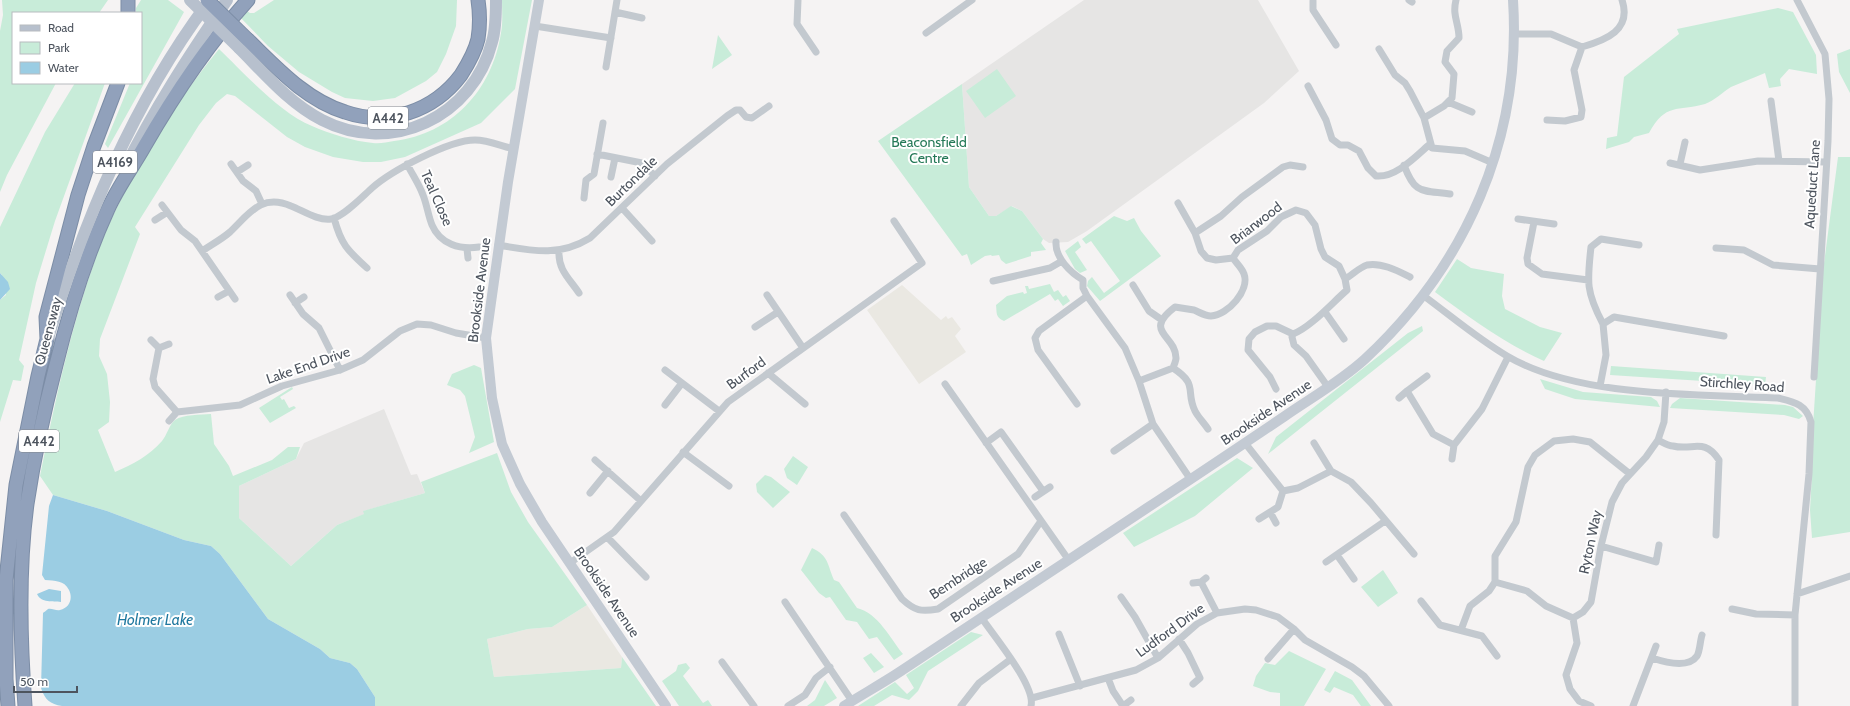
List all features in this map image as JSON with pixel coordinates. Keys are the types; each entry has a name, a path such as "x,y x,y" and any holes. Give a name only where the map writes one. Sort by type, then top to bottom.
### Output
{"highway":[{"path":"128,0 128,12"},
{"name":"A442","path":"207,0 244,44 322,102 345,112 365,117 388,118 413,112 434,101 453,86 469,63 478,40 480,16 478,0"},
{"name":"A442","path":"118,187 127,178 161,118 198,63 248,0"},
{"name":"A442","path":"48,339 46,316 78,195 94,146 118,84"},
{"name":"Queensway","path":"25,706 21,579 27,504 43,414 71,304 94,242 118,187"},
{"name":"Queensway","path":"8,706 6,680 6,580 15,492 38,376 48,339"}],"main road":[{"path":"190,0 244,44 284,93 305,110 341,128 360,132 382,134 403,131 425,123 448,111 466,94 477,79 493,42 496,20 496,0"},
{"name":"Queensway","path":"48,339 78,248 119,152 149,93 186,32 210,0"},
{"name":"Queensway","path":"118,187 122,175 142,134 198,42 227,0"}],"street":[{"name":"Brookside Avenue","path":"539,0 498,245 486,338 492,398 502,444 520,484 542,522 666,706"},
{"path":"606,67 617,0"},
{"path":"798,0 797,24 816,52"},
{"path":"926,33 972,0"},
{"path":"1312,0 1313,10 1336,45"},
{"path":"1424,118 1452,98 1454,74 1445,62 1447,51 1459,38 1459,31 1453,12 1456,0"},
{"name":"Brookside Avenue","path":"848,703 899,672 1328,387 1363,361 1396,330 1424,296 1444,268 1464,232 1484,189 1501,138 1510,92 1516,34 1514,0"},
{"path":"1516,34 1551,34 1582,47 1606,39 1617,31 1624,20 1625,7 1622,0"},
{"name":"Aqueduct Lane","path":"1797,0 1825,54 1829,99 1828,141 1814,377"},
{"path":"615,12 642,18"},
{"path":"535,26 611,38"},
{"path":"1547,120 1565,121 1581,117 1582,110 1574,70 1582,47"},
{"path":"1379,49 1394,75 1407,86 1424,118 1432,148 1465,151 1493,163"},
{"path":"1308,86 1326,120 1332,139 1340,145 1348,145 1359,151 1372,173 1376,176 1387,175 1404,166 1430,144"},
{"path":"1771,101 1779,161"},
{"path":"1448,102 1472,112"},
{"name":"Burtondale","path":"498,245 532,250 559,251 576,247 590,238 693,142 736,110 740,110 750,118 768,106"},
{"path":"584,198 586,180 594,174 603,123"},
{"path":"202,251 229,233 246,215 262,204 272,201 284,202 321,218 334,218 342,214 379,182 407,164 460,142 476,140 514,149"},
{"path":"1680,164 1685,142"},
{"path":"598,154 642,163 655,176"},
{"path":"611,177 615,158"},
{"path":"1670,163 1680,164 1700,170 1758,161 1826,162"},
{"path":"231,164 243,181 256,191 262,204"},
{"name":"Teal Close","path":"407,164 423,195 430,221 436,232 443,239 453,245 467,249 479,247"},
{"path":"237,172 248,165"},
{"name":"Briarwood","path":"1195,233 1221,216 1242,197 1283,167 1290,165 1303,167"},
{"path":"1404,166 1412,184 1418,189 1450,194"},
{"path":"1178,203 1195,233 1201,251 1207,258 1216,260 1233,258"},
{"path":"162,205 166,213 181,230 195,241 235,299"},
{"path":"622,208 652,241"},
{"name":"Briarwood","path":"1162,320 1165,314 1175,307 1194,310 1209,316 1218,315 1227,309 1240,295 1245,285 1244,273 1233,258 1238,250 1268,231 1281,217 1296,210 1306,213 1316,225 1321,249 1325,257 1339,266 1345,279"},
{"path":"155,220 166,213"},
{"path":"334,218 338,235 347,251 367,268"},
{"path":"1518,219 1554,224"},
{"name":"Burford","path":"570,563 608,538 719,411 734,397 922,263 894,221"},
{"path":"1534,222 1527,258 1528,264 1542,274 1588,280"},
{"path":"1600,386 1606,355 1603,324 1592,303 1588,280 1591,247 1601,239 1639,245"},
{"path":"1056,242 1057,253 1062,261 1083,280 1083,288 1087,296 1125,348 1139,381 1153,424 1190,480"},
{"path":"1716,248 1744,250 1773,265 1820,268"},
{"path":"467,249 468,258"},
{"path":"559,251 558,262 560,267 579,293"},
{"path":"993,281 1050,268 1062,261"},
{"path":"1276,390 1270,377 1248,350 1249,339 1255,332 1267,326 1276,326 1293,334 1300,332 1325,312 1347,290 1345,279 1366,266 1377,265 1410,277"},
{"path":"1133,285 1149,311 1162,320 1162,333 1172,346 1176,358 1173,368"},
{"path":"218,297 229,290"},
{"path":"290,295 303,314 319,328 340,370"},
{"path":"766,295 803,348"},
{"path":"1077,404 1038,350 1035,338 1039,331 1087,296"},
{"name":"Stirchley Road","path":"1424,296 1508,357 1555,377 1600,386 1666,392 1778,398 1795,402 1803,406 1809,414 1811,422 1810,474 1795,615 1795,706"},
{"path":"295,303 304,297"},
{"path":"755,328 778,312"},
{"path":"1325,312 1344,338"},
{"path":"1603,324 1614,317 1724,336"},
{"name":"Lake End Drive","path":"177,412 240,405 282,386 340,370 363,360 400,331 416,324 431,324 456,333 486,338"},
{"path":"1293,334 1292,337 1294,345 1306,356 1328,387"},
{"path":"151,340 159,348"},
{"path":"159,348 169,344"},
{"path":"159,348 152,379 155,387 177,412 169,421"},
{"path":"1452,459 1454,445 1482,410 1508,357"},
{"path":"1139,381 1173,368"},
{"path":"1173,368 1186,377 1190,386 1194,410 1208,429"},
{"path":"665,370 719,411"},
{"path":"768,373 805,404"},
{"path":"1399,398 1427,376"},
{"path":"665,405 682,383"},
{"path":"945,384 1068,559"},
{"path":"1407,391 1433,434 1454,445"},
{"name":"Ryton Way","path":"1573,618 1583,612 1591,602 1601,546 1612,502 1622,483 1646,457 1658,440 1664,422 1666,392"},
{"path":"1114,451 1153,424"},
{"path":"986,443 1001,432 1043,491"},
{"path":"1460,630 1470,606 1489,591 1495,582 1495,556 1516,522 1528,466 1535,454 1554,441 1573,439 1590,442 1630,474"},
{"path":"1658,440 1673,446 1704,446 1713,451 1719,460 1716,535"},
{"path":"1245,443 1283,491"},
{"path":"1314,443 1331,471 1351,482 1414,554"},
{"path":"683,452 729,486"},
{"path":"595,460 641,501"},
{"path":"590,493 608,471"},
{"path":"1283,491 1298,488 1331,471"},
{"path":"1034,497 1050,487"},
{"path":"1259,519 1278,507 1283,491"},
{"path":"1270,512 1276,523"},
{"name":"Bembridge","path":"844,515 902,599 910,606 922,612 938,609 1018,554 1041,521"},
{"path":"1326,562 1385,521"},
{"path":"608,538 646,577"},
{"path":"1601,546 1656,562 1659,545"},
{"path":"1337,555 1354,579"},
{"path":"1797,594 1850,576"},
{"path":"1193,583 1203,580 1216,613"},
{"path":"1495,582 1527,591 1546,606 1573,618 1577,643 1566,675 1570,689 1574,695 1579,701 1591,706"},
{"path":"1121,597 1135,617 1158,658"},
{"path":"1420,601 1440,625 1482,636 1497,656"},
{"path":"785,602 830,667 848,703"},
{"path":"1732,609 1756,614 1795,615"},
{"name":"Ludford Drive","path":"1032,698 1136,670 1158,658 1197,624 1216,613 1234,610 1256,610 1278,618 1294,629 1305,640 1352,667 1364,676 1389,706"},
{"path":"981,617 1026,681 1032,698 1031,706"},
{"path":"1268,659 1294,629"},
{"path":"1059,634 1080,686"},
{"path":"1652,658 1662,661 1688,663 1693,661 1698,655 1702,635"},
{"path":"1179,639 1204,678 1193,684"},
{"path":"1633,706 1656,646"},
{"path":"961,706 979,683 1011,659"},
{"path":"722,662 754,706"},
{"path":"788,706 805,695 816,678 830,667"},
{"path":"1108,678 1113,691 1123,706 1131,700"}],"shaded area":[{"path":"1084,0 1258,0 1299,71 1264,103 1087,231 1068,242 1049,243 1043,239 1022,211 1012,206 996,216 989,216 969,187 962,84"},
{"path":"902,285 941,320 946,316 948,319 952,317 961,329 955,336 966,352 919,384 867,310"},
{"path":"384,409 411,475 417,474 425,493 364,511 365,514 337,525 291,566 239,518 239,486 296,459 304,443"},
{"path":"587,605 622,657 621,668 494,677 487,639 528,629 552,627"}],"green space":[{"path":"2,0 108,0 100,12 12,12 12,84 55,84 7,175 0,192 0,31 3,15"},
{"path":"141,0 168,0 184,12 108,148 105,144 130,84 142,84 142,12 136,12 136,8"},
{"path":"274,0 457,0 456,26 446,54 437,72 426,81 395,98 373,101 345,98 299,72 268,46 239,16 244,9 250,13 254,13"},
{"path":"502,0 532,0 515,89 481,123 405,157 381,162 363,162 333,157 305,147 287,137 235,96 227,94 216,103 199,125 135,227 140,234 100,339 99,356 107,374 110,402 109,422 98,430 115,472 134,463 152,451 162,441 175,420 187,416 211,414 214,444 229,466 233,476 272,460 288,447 300,447 296,459 239,486 239,518 291,566 337,525 364,514 363,511 425,493 421,482 497,453 511,492 528,522 587,605 552,627 528,629 487,639 494,677 621,668 622,657 656,706 375,706 375,697 357,669 350,663 330,658 320,649 268,619 220,554 211,546 184,540 107,511 53,495 40,476 71,336 97,254 108,227 135,173 166,121 219,49 263,92 287,112 300,120 326,132 342,137 358,141 384,143 415,137 434,129 451,119 466,106 489,73 496,54 502,29"},
{"path":"1778,8 1793,12 1816,55 1817,74 1789,69 1780,79 1781,86 1769,88 1765,73 1731,87 1708,103 1667,112 1655,123 1649,133 1634,137 1629,142 1606,149 1607,138 1617,136 1624,77 1679,34 1677,29"},
{"path":"718,35 732,55 712,69"},
{"path":"1850,49 1850,93 1839,72 1837,54"},
{"path":"997,69 1016,96 985,118 966,91"},
{"path":"74,84 105,84 55,221 36,283 19,360 24,366 21,381 13,380 0,422 0,300 6,295 2,275 0,273 0,227 45,132"},
{"name":"Beaconsfield Centre","path":"962,84 969,187 989,216 996,216 1011,206 1022,211 1043,239 1041,243 1046,250 1031,252 1031,256 1006,264 1001,260 999,255 985,256 971,265 967,254 962,256 878,141"},
{"path":"1838,157 1850,157 1850,532 1812,538 1810,510 1812,474 1811,457 1823,271"},
{"path":"1114,216 1127,221 1134,218 1141,231 1161,256 1100,301 1087,286 1088,281 1092,277 1104,293 1120,281 1091,241 1086,244 1082,239"},
{"path":"1078,241 1081,247 1075,252 1087,270 1080,273 1075,269 1065,251"},
{"path":"1457,259 1471,268 1504,274 1502,296 1505,309 1540,327 1562,333 1544,361 1501,338 1474,321 1435,292"},
{"path":"1050,284 1054,292 1058,290 1063,297 1066,295 1070,301 1063,306 1058,299 1055,301 1050,294 1004,321 998,316 996,305 1007,296 1023,292 1024,294 1027,293 1025,286 1028,286 1029,289"},
{"path":"1422,326 1423,331 1268,454 1276,437 1408,333"},
{"path":"474,365 481,368 494,442 469,453 475,437 465,396 460,390 447,385 452,374"},
{"path":"1611,366 1766,377 1765,385 1610,375"},
{"path":"1540,379 1583,392 1651,397 1657,401 1660,407 1575,399 1545,389"},
{"path":"292,387 293,389 280,397 282,400 284,399 289,408 294,406 296,408 270,423 259,408"},
{"path":"1680,398 1785,405 1793,407 1803,416 1799,419 1784,415 1670,408 1672,404"},
{"path":"793,456 808,467 797,485 787,478 784,469"},
{"path":"1237,458 1253,468 1195,516 1134,547 1123,533"},
{"path":"765,475 771,477 790,492 773,508 757,492 756,484"},
{"path":"812,548 825,557 834,580 839,582 857,608 871,615 883,627 903,654 894,660 877,637 869,639 857,622 846,620 830,597 826,598 819,593 801,570"},
{"path":"1383,570 1398,593 1378,607 1361,587"},
{"path":"971,632 983,635 928,671 918,691 909,700 892,695 874,706 858,706 895,682 907,694 914,688 906,675"},
{"path":"1289,651 1326,669 1304,706 1280,706 1280,693 1270,692 1253,686 1256,676 1265,663 1275,665"},
{"path":"871,653 884,667 874,673 863,658"},
{"path":"686,663 690,668 683,676 703,703 708,700 712,706 679,706 662,681 676,671 678,665"},
{"path":"1335,671 1352,680 1371,706 1361,706 1353,695 1334,687 1330,693 1324,690"},
{"path":"825,680 837,698 824,706 807,706 815,700"}],"water":[{"path":"0,273 8,282 10,289 0,300"},
{"name":"Holmer Lake","path":"53,495 107,511 184,540 211,546 220,554 268,619 320,649 330,658 350,663 357,669 375,697 375,706 62,706 51,703 44,696 41,688 43,613 48,609 63,609 68,605 71,599 69,590 65,584 45,580 42,575 49,506"},
{"path":"49,589 61,591 61,602 41,599 37,594"}]}
